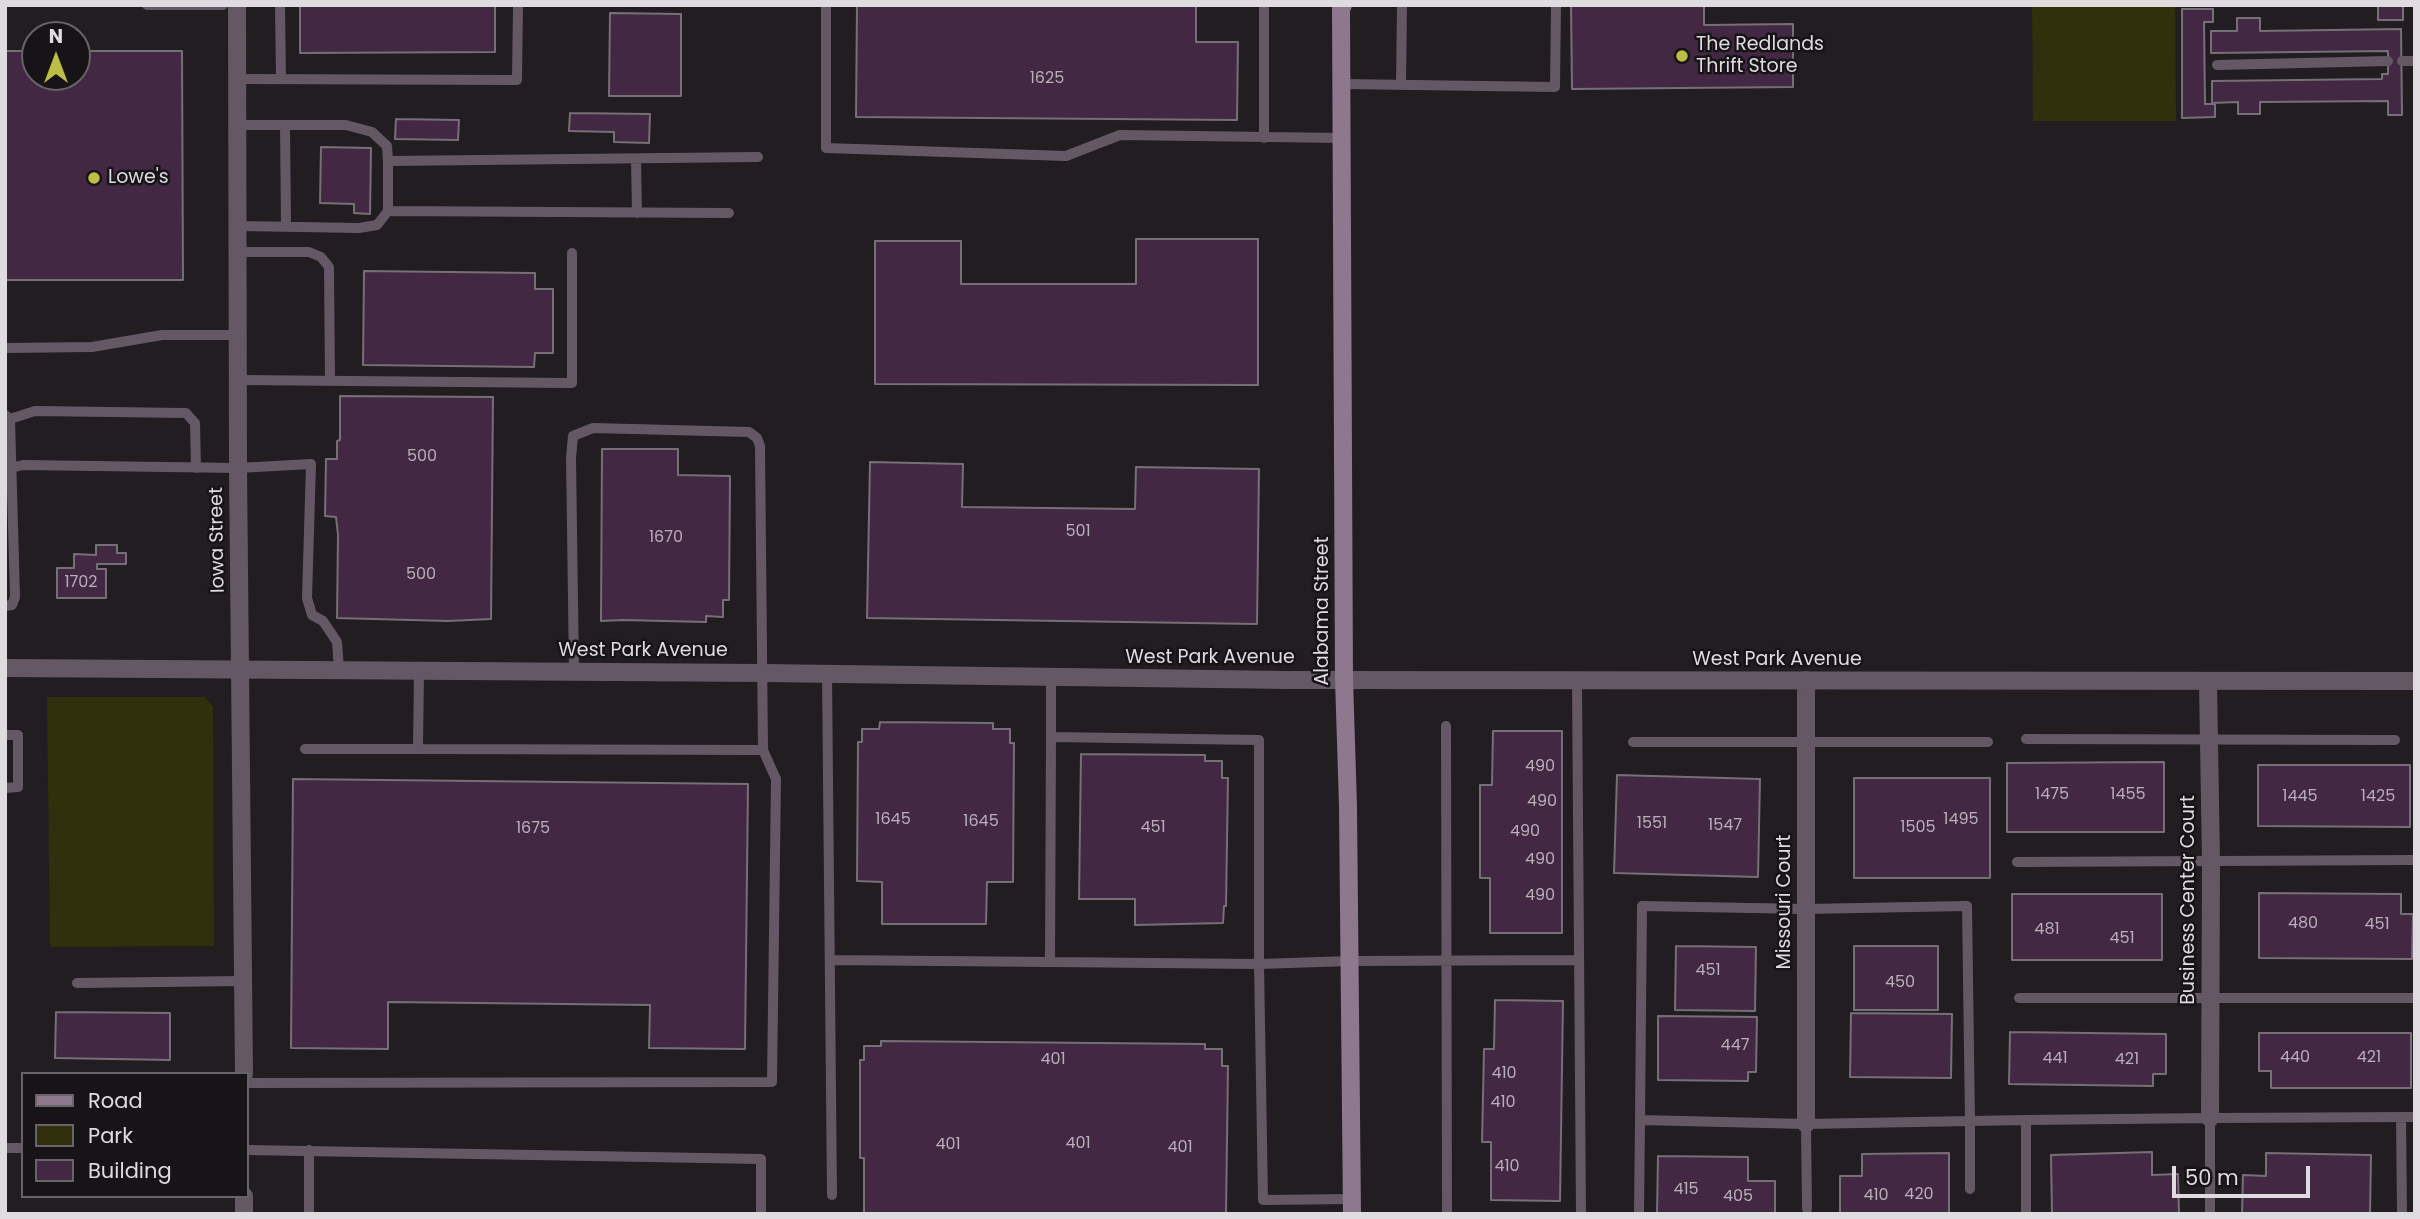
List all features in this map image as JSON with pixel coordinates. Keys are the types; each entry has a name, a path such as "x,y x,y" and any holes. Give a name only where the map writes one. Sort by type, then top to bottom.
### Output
{"main road":[{"name":"Alabama Street","path":"1341,6 1344,680 1353,1206"}],"street":[{"name":"Iowa Street","path":"237,5 244,1072"},
{"name":"West Park Avenue","path":"5,668 241,668 1344,680 2415,681"},
{"name":"Missouri Court","path":"1806,680 1806,1124"},
{"name":"Business Center Court","path":"2208,682 2211,861 2210,1118"}],"lane":[{"path":"147,5 223,5"},
{"path":"280,5 281,79"},
{"path":"238,79 517,80 518,5"},
{"path":"825,5 826,148 1066,156 1120,135 1343,138"},
{"path":"1264,5 1264,138"},
{"path":"1401,85 1402,5"},
{"path":"1342,84 1555,87 1556,5"},
{"path":"2217,65 2388,61"},
{"path":"2402,61 2415,61"},
{"path":"238,125 346,125 372,132 387,146 388,161 388,211 377,225 359,228 239,226"},
{"path":"285,125 286,226"},
{"path":"388,161 758,158"},
{"path":"636,159 637,213"},
{"path":"388,211 729,213"},
{"path":"239,252 309,252 321,257 329,267 330,381"},
{"path":"240,380 572,383 572,253"},
{"path":"5,348 92,347 162,335 239,335"},
{"path":"5,606 12,605 15,597 7,417 35,411 186,413 195,423 196,468"},
{"path":"248,1083 772,1082 776,779 763,750 760,446 757,438 748,432 593,428 573,436 574,671"},
{"path":"11,468 23,465 238,468 310,464 307,598 312,615 323,621 337,642 339,669"},
{"path":"418,671 418,749"},
{"path":"827,674 832,1195"},
{"path":"1050,962 1051,678"},
{"path":"1577,681 1581,1214"},
{"path":"1446,726 1447,1214"},
{"path":"5,735 18,735 18,788 5,788"},
{"path":"1051,737 1259,740 1259,964 1264,1200 1353,1206"},
{"path":"2026,739 2395,740"},
{"path":"1633,742 1988,742"},
{"path":"305,749 763,750"},
{"path":"2017,862 2413,860"},
{"path":"1639,1213 1642,906 1806,909 1967,906 1970,1189"},
{"path":"830,960 1259,964 1579,960"},
{"path":"78,983 244,981"},
{"path":"2019,998 2414,998"},
{"path":"2401,1117 2402,1214"},
{"path":"1640,1120 1806,1124 2415,1117"},
{"path":"2210,1118 2210,1214"},
{"path":"2026,1120 2026,1214"},
{"path":"1806,1124 1807,1209"},
{"path":"248,1150 761,1158 761,1214"},
{"path":"309,1150 309,1214"}],"green space":[{"path":"2032,5 2175,5 2176,121 2033,121"},
{"path":"47,697 205,697 213,707 214,946 50,947"}],"building":[{"path":"300,5 495,5 495,52 300,53"},
{"path":"857,5 1196,5 1196,42 1238,42 1237,120 856,117"},
{"name":"The Redlands Thrift Store","path":"1571,5 1704,5 1704,25 1793,24 1793,87 1572,89"},
{"path":"2378,5 2403,5 2403,20 2378,20"},
{"path":"2182,9 2213,9 2213,22 2204,22 2205,104 2215,104 2215,117 2182,118"},
{"path":"610,13 681,14 681,96 609,96"},
{"path":"2237,18 2260,18 2260,31 2401,29 2402,115 2388,115 2388,101 2260,102 2260,114 2238,114 2238,102 2212,103 2212,81 2382,79 2382,74 2388,74 2388,51 2211,53 2211,31 2237,31"},
{"name":"Lowe's","path":"5,51 21,51 21,91 91,91 91,51 182,51 183,280 5,280"},
{"path":"570,113 650,114 649,143 614,142 614,132 569,131"},
{"path":"396,119 459,120 458,140 395,139"},
{"path":"321,147 371,148 370,214 354,213 354,204 320,203"},
{"path":"1136,239 1258,239 1258,385 875,384 875,241 961,241 961,284 1136,284"},
{"path":"364,271 535,273 535,289 553,289 553,353 535,353 534,367 363,365"},
{"path":"340,396 493,397 491,619 448,621 337,618 336,517 325,516 326,459 337,459"},
{"path":"602,449 678,449 678,475 730,476 729,600 723,600 723,617 706,616 706,622 601,621"},
{"path":"870,462 963,464 962,507 1135,509 1136,467 1259,469 1257,624 867,618"},
{"path":"96,545 117,545 117,553 126,553 126,564 97,564 97,569 106,569 106,598 57,598 57,568 74,568 74,554 96,555"},
{"path":"880,722 993,723 993,729 1010,729 1010,743 1014,743 1013,882 987,882 986,924 882,924 882,882 857,881 858,742 862,742 862,729 879,729"},
{"path":"1493,731 1562,731 1562,933 1490,933 1490,878 1480,878 1480,785 1492,785"},
{"path":"1081,754 1205,755 1205,761 1222,761 1222,778 1228,778 1226,906 1223,923 1135,925 1135,899 1079,899"},
{"path":"2164,762 2164,832 2007,832 2007,763"},
{"path":"2258,765 2410,765 2410,827 2258,826"},
{"path":"1617,775 1760,779 1758,877 1614,873"},
{"path":"1854,778 1990,778 1990,878 1854,878"},
{"path":"293,779 748,784 745,1049 649,1048 650,1005 388,1002 388,1049 291,1048"},
{"path":"2259,893 2401,894 2401,914 2413,914 2412,959 2259,958"},
{"path":"2012,894 2162,894 2162,960 2012,960"},
{"path":"1676,946 1756,947 1755,1011 1675,1010"},
{"path":"1854,946 1938,946 1938,1010 1854,1010"},
{"path":"1495,1000 1563,1001 1560,1201 1491,1200 1491,1142 1482,1142 1484,1049 1494,1049"},
{"path":"56,1012 170,1013 170,1060 55,1058"},
{"path":"1851,1013 1952,1014 1951,1078 1850,1077"},
{"path":"1658,1016 1757,1017 1756,1072 1748,1072 1748,1081 1658,1080"},
{"path":"2010,1032 2166,1034 2166,1074 2153,1074 2153,1086 2009,1084"},
{"path":"2259,1033 2411,1033 2411,1088 2271,1088 2271,1071 2259,1071"},
{"path":"881,1041 1205,1044 1205,1049 1222,1049 1222,1066 1228,1066 1226,1214 864,1214 864,1158 860,1158 860,1060 864,1060 864,1046 881,1046"},
{"path":"2152,1152 2152,1175 2178,1174 2179,1214 2052,1214 2051,1155"},
{"path":"1949,1153 1949,1214 1840,1214 1840,1176 1862,1176 1862,1154"},
{"path":"2266,1153 2371,1155 2370,1214 2242,1214 2243,1175 2266,1176"},
{"path":"1658,1156 1748,1157 1748,1181 1775,1181 1775,1214 1657,1214"}],"place":[{"name":"The Redlands Thrift Store","path":"1682,56"},
{"name":"Lowe's","path":"94,178"}]}
